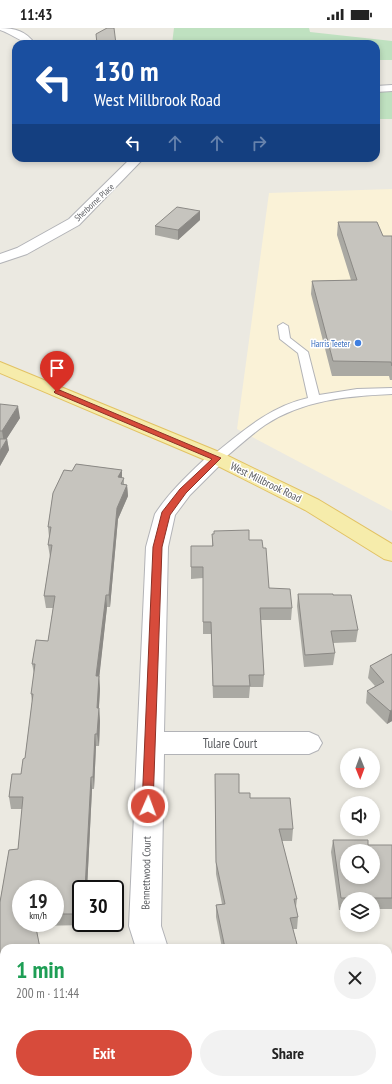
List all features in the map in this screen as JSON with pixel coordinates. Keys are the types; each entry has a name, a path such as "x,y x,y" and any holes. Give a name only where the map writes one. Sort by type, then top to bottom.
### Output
{"main road":[{"name":"West Millbrook Road","path":"0,367 217,458 312,505 392,554"}],"street":[{"path":"1,28 16,33 28,40"},
{"path":"16,33 30,30"},
{"path":"380,89 392,88"},
{"name":"Sherborne Place","path":"0,259 22,251 74,222 134,162"},
{"name":"Bennettwood Court","path":"151,944 145,926 157,547 166,514 183,491 217,458"},
{"name":"Tulare Court","path":"150,743 309,742"}],"lane":[{"path":"283,326 285,340 303,352 314,399"},
{"path":"217,458 272,416 314,399 342,393 392,391"}],"shaded area":[{"path":"392,189 392,511 237,429 269,193"}],"green space":[{"path":"174,28 309,28 310,32 392,41 392,60 380,60 380,40 172,40"},
{"path":"380,90 392,90 392,119 380,119"}],"building":[{"path":"107,28 114,28 116,40 97,40 96,34"},
{"path":"177,207 200,211 178,230 155,226"},
{"path":"338,222 377,222 383,236 392,236 392,366 391,362 333,361 312,281 357,280"},
{"path":"0,404 18,406 2,431 0,431"},
{"path":"0,439 7,439 0,451"},
{"path":"76,464 122,470 118,477 124,478 121,484 127,485 117,508 109,595 106,595 96,676 99,676 97,708 99,708 97,734 95,734 93,777 91,777 85,880 72,880 72,914 64,914 64,880 12,880 12,932 37,932 39,944 0,944 0,902 9,850 18,849 23,797 9,797 12,774 21,774 23,759 25,758 33,694 31,694 35,664 32,664 36,640 48,641 55,596 44,596 52,545 48,545 51,527 48,527 53,493 64,470 72,471"},
{"path":"249,530 249,540 262,540 263,548 266,548 269,588 290,589 292,608 260,608 264,675 249,675 250,686 213,686 211,622 203,622 203,567 191,567 191,546 213,546 212,534 214,534 214,531"},
{"path":"298,594 351,595 358,630 331,631 335,653 305,655"},
{"path":"392,654 392,710 390,711 367,691 384,682 370,666"},
{"path":"215,774 239,774 239,793 250,793 250,798 290,798 293,829 279,829 297,899 294,899 298,917 290,918 297,944 224,944 216,905 225,904 216,862"},
{"path":"333,840 368,840 368,844 340,844 340,884 380,884 380,845 392,845 392,898 380,898 380,892 340,892"}],"place":[{"name":"Harris Teeter","path":"358,343"}],"route":[{"path":"57,392 217,458 191,482 166,514 157,547 148,806"}]}
